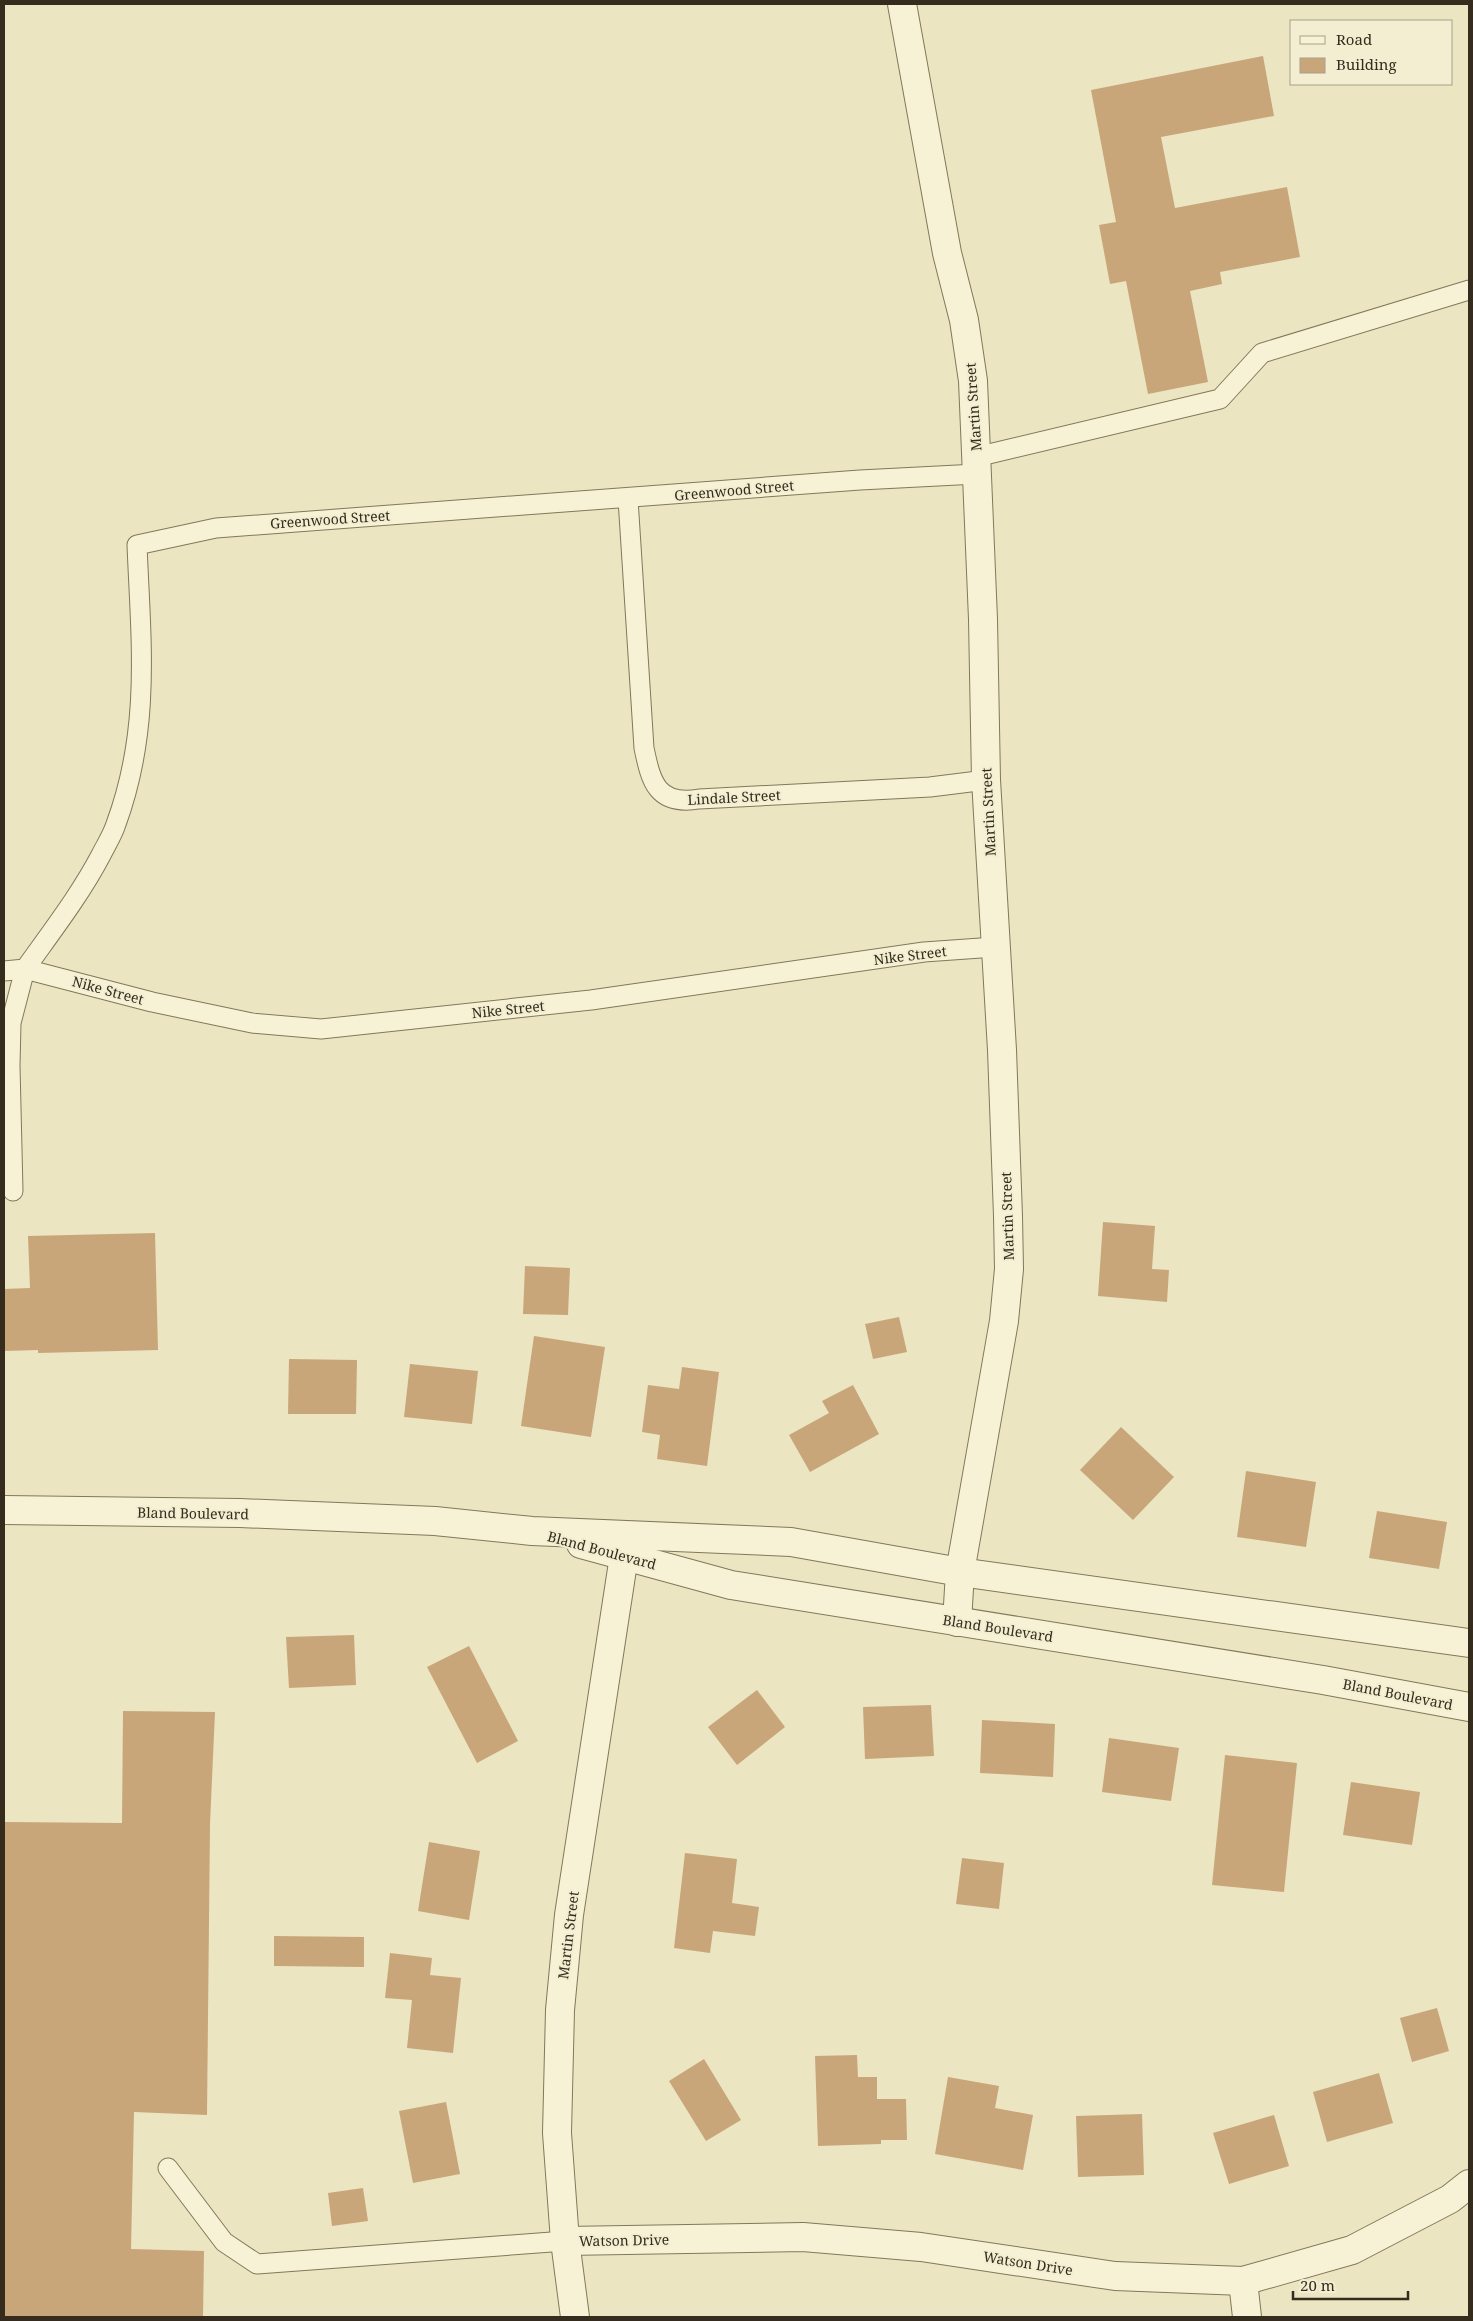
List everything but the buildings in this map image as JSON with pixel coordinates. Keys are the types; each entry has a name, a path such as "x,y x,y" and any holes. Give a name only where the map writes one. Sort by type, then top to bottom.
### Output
{"street":[{"name":"Martin Street","path":"902,4 947,254 964,320 973,381 983,619 986,780 1002,1050 1008,1269 1004,1321 960,1572 957,1622"},
{"name":"Bland Boulevard","path":"4,1510 240,1513 435,1521 532,1531 791,1542 960,1572 1469,1643"},
{"name":"Bland Boulevard","path":"532,1531 731,1585 1323,1680 1469,1707"},
{"name":"Martin Street","path":"574,2317 565,2242 557,2133 560,2010 569,1915 624,1556"},
{"name":"Watson Drive","path":"565,2242 803,2237 921,2247 1115,2276 1242,2281 1352,2250 1450,2199 1469,2184"},
{"path":"1242,2281 1247,2317"}],"lane":[{"name":"Greenwood Street","path":"13,1191 10,1066 12,1023 25,968 83,889 116,825 133,767 141,719 142,690 137,545 216,528 564,501 628,499 860,480 976,466 1220,399 1262,354 1469,290"},
{"name":"Lindale Street","path":"628,499 644,748 650,778 658,790 670,798 684,801 699,798 930,787 986,780"},
{"name":"Nike Street","path":"25,968 152,1002 243,1021 321,1029 591,1000 924,952 995,947"},
{"path":"4,971 25,968"},
{"path":"168,2168 224,2242 257,2264 565,2242"}]}
